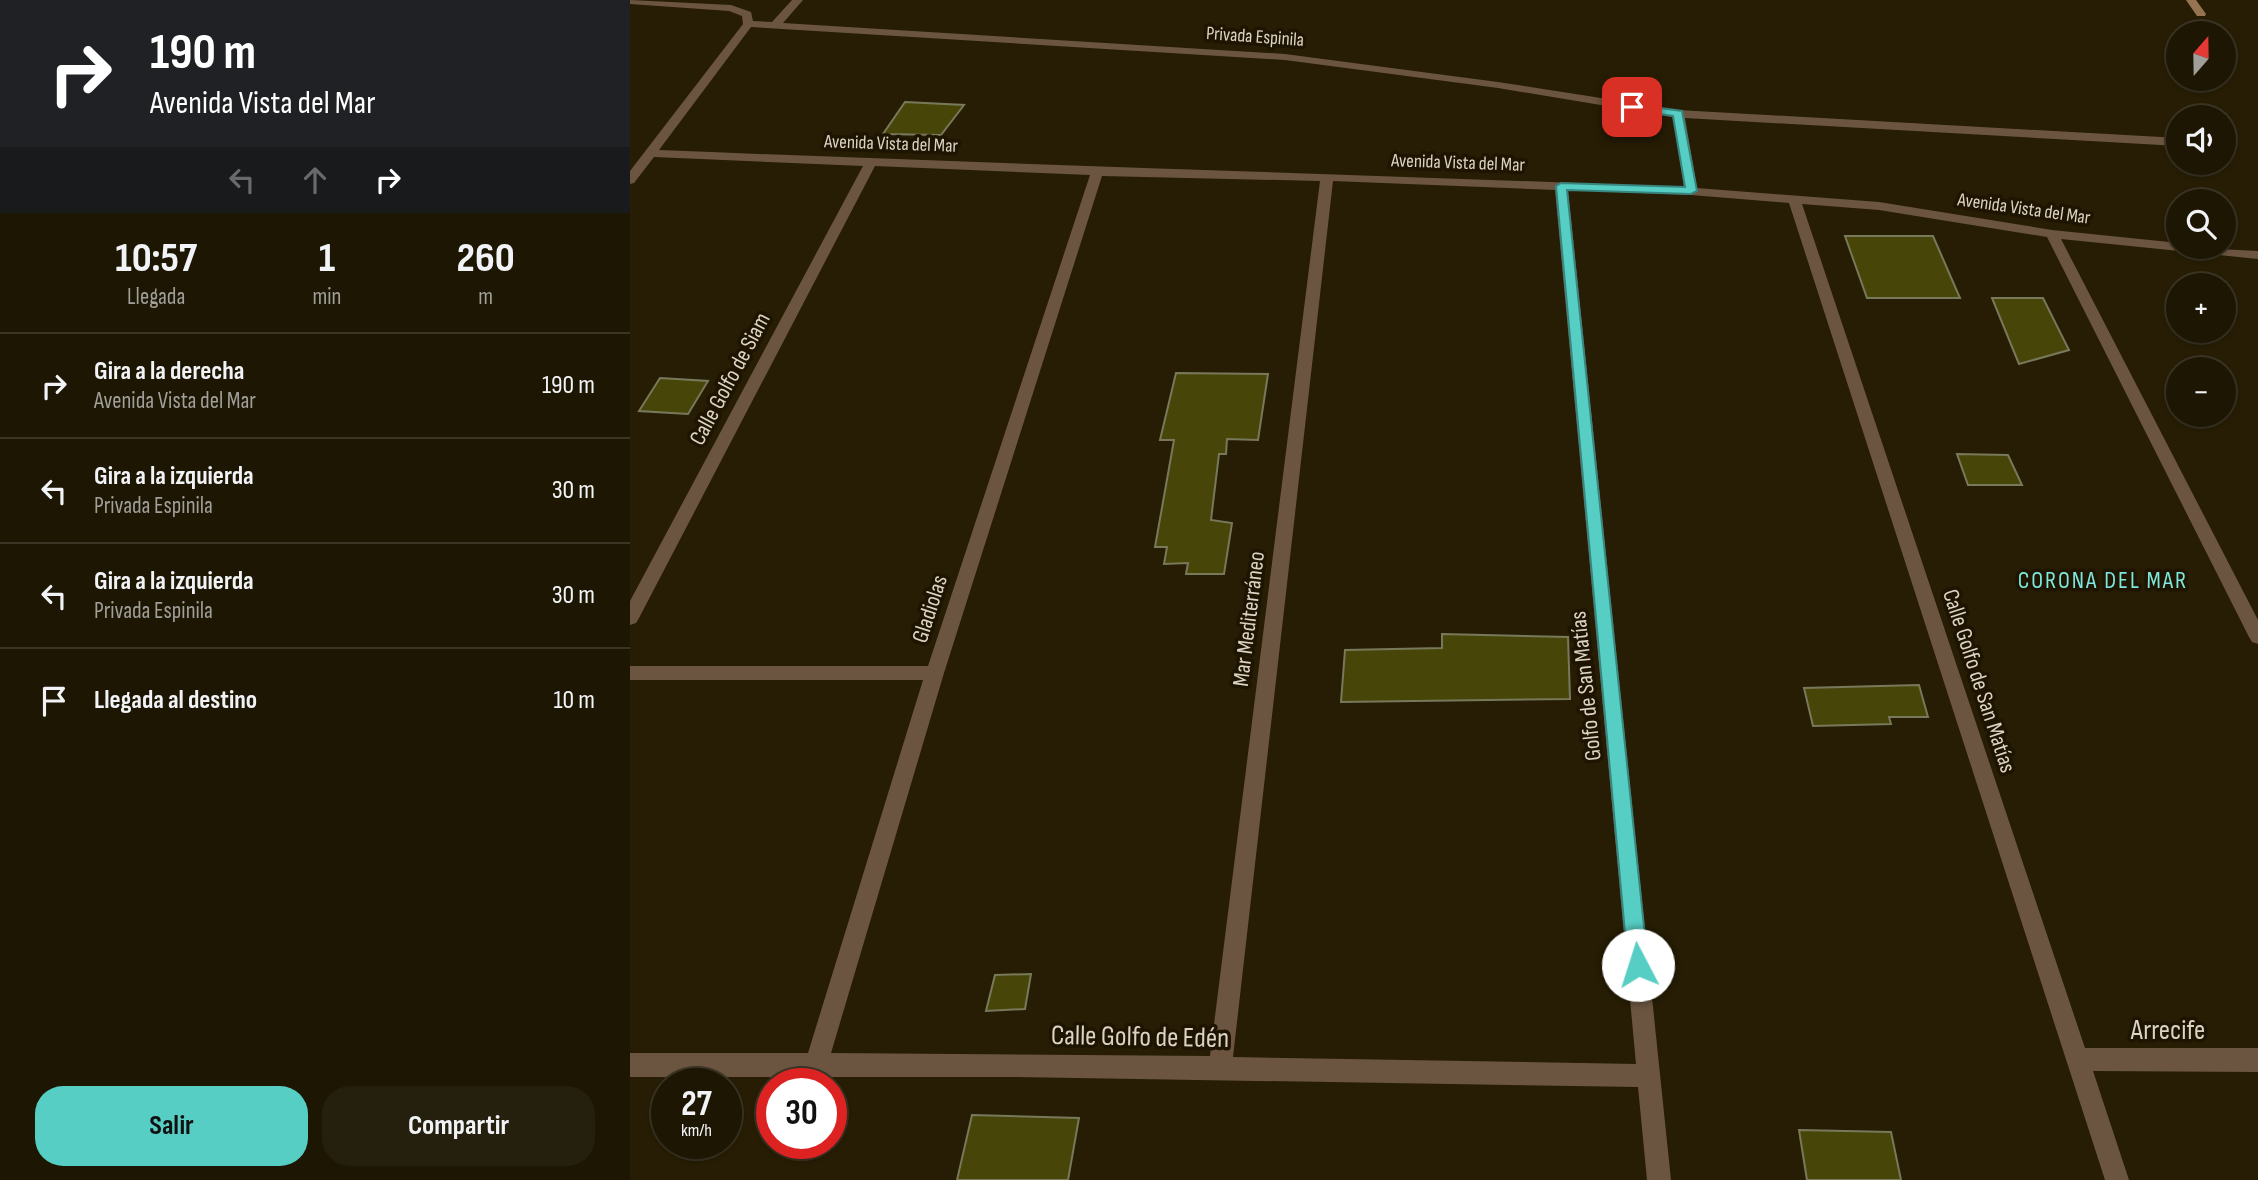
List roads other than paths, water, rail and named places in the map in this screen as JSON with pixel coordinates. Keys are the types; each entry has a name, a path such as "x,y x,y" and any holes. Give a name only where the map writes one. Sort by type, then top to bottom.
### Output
{"main road":[{"path":"2191,0 2201,14"}],"street":[{"path":"775,25 798,0"},
{"path":"630,1 731,8 747,14 748,24 630,180"},
{"name":"Privada Espinila","path":"748,24 1285,57 1498,85 1678,114 2166,141"},
{"path":"1678,114 1691,191"},
{"name":"Avenida Vista del Mar","path":"652,153 1097,172 1327,177 1691,191 1879,206 2052,234 2258,256"},
{"name":"Calle Golfo de Siam","path":"630,618 871,162"},
{"name":"Gladiolas","path":"816,1063 935,673 1097,172"},
{"name":"Mar Mediterráneo","path":"1220,1067 1327,177"},
{"name":"Golfo de San Matías","path":"1561,186 1658,1180"},
{"name":"Calle Golfo de San Matías","path":"1794,198 2117,1180"},
{"path":"2052,234 2258,637"},
{"path":"630,673 935,673"},
{"name":"Arrecife","path":"2078,1059 2258,1060"},
{"name":"Calle Golfo de Edén","path":"630,1065 816,1063 1220,1067 1649,1076"}],"district":[{"name":"CORONA DEL MAR","path":"2103,580"}]}
